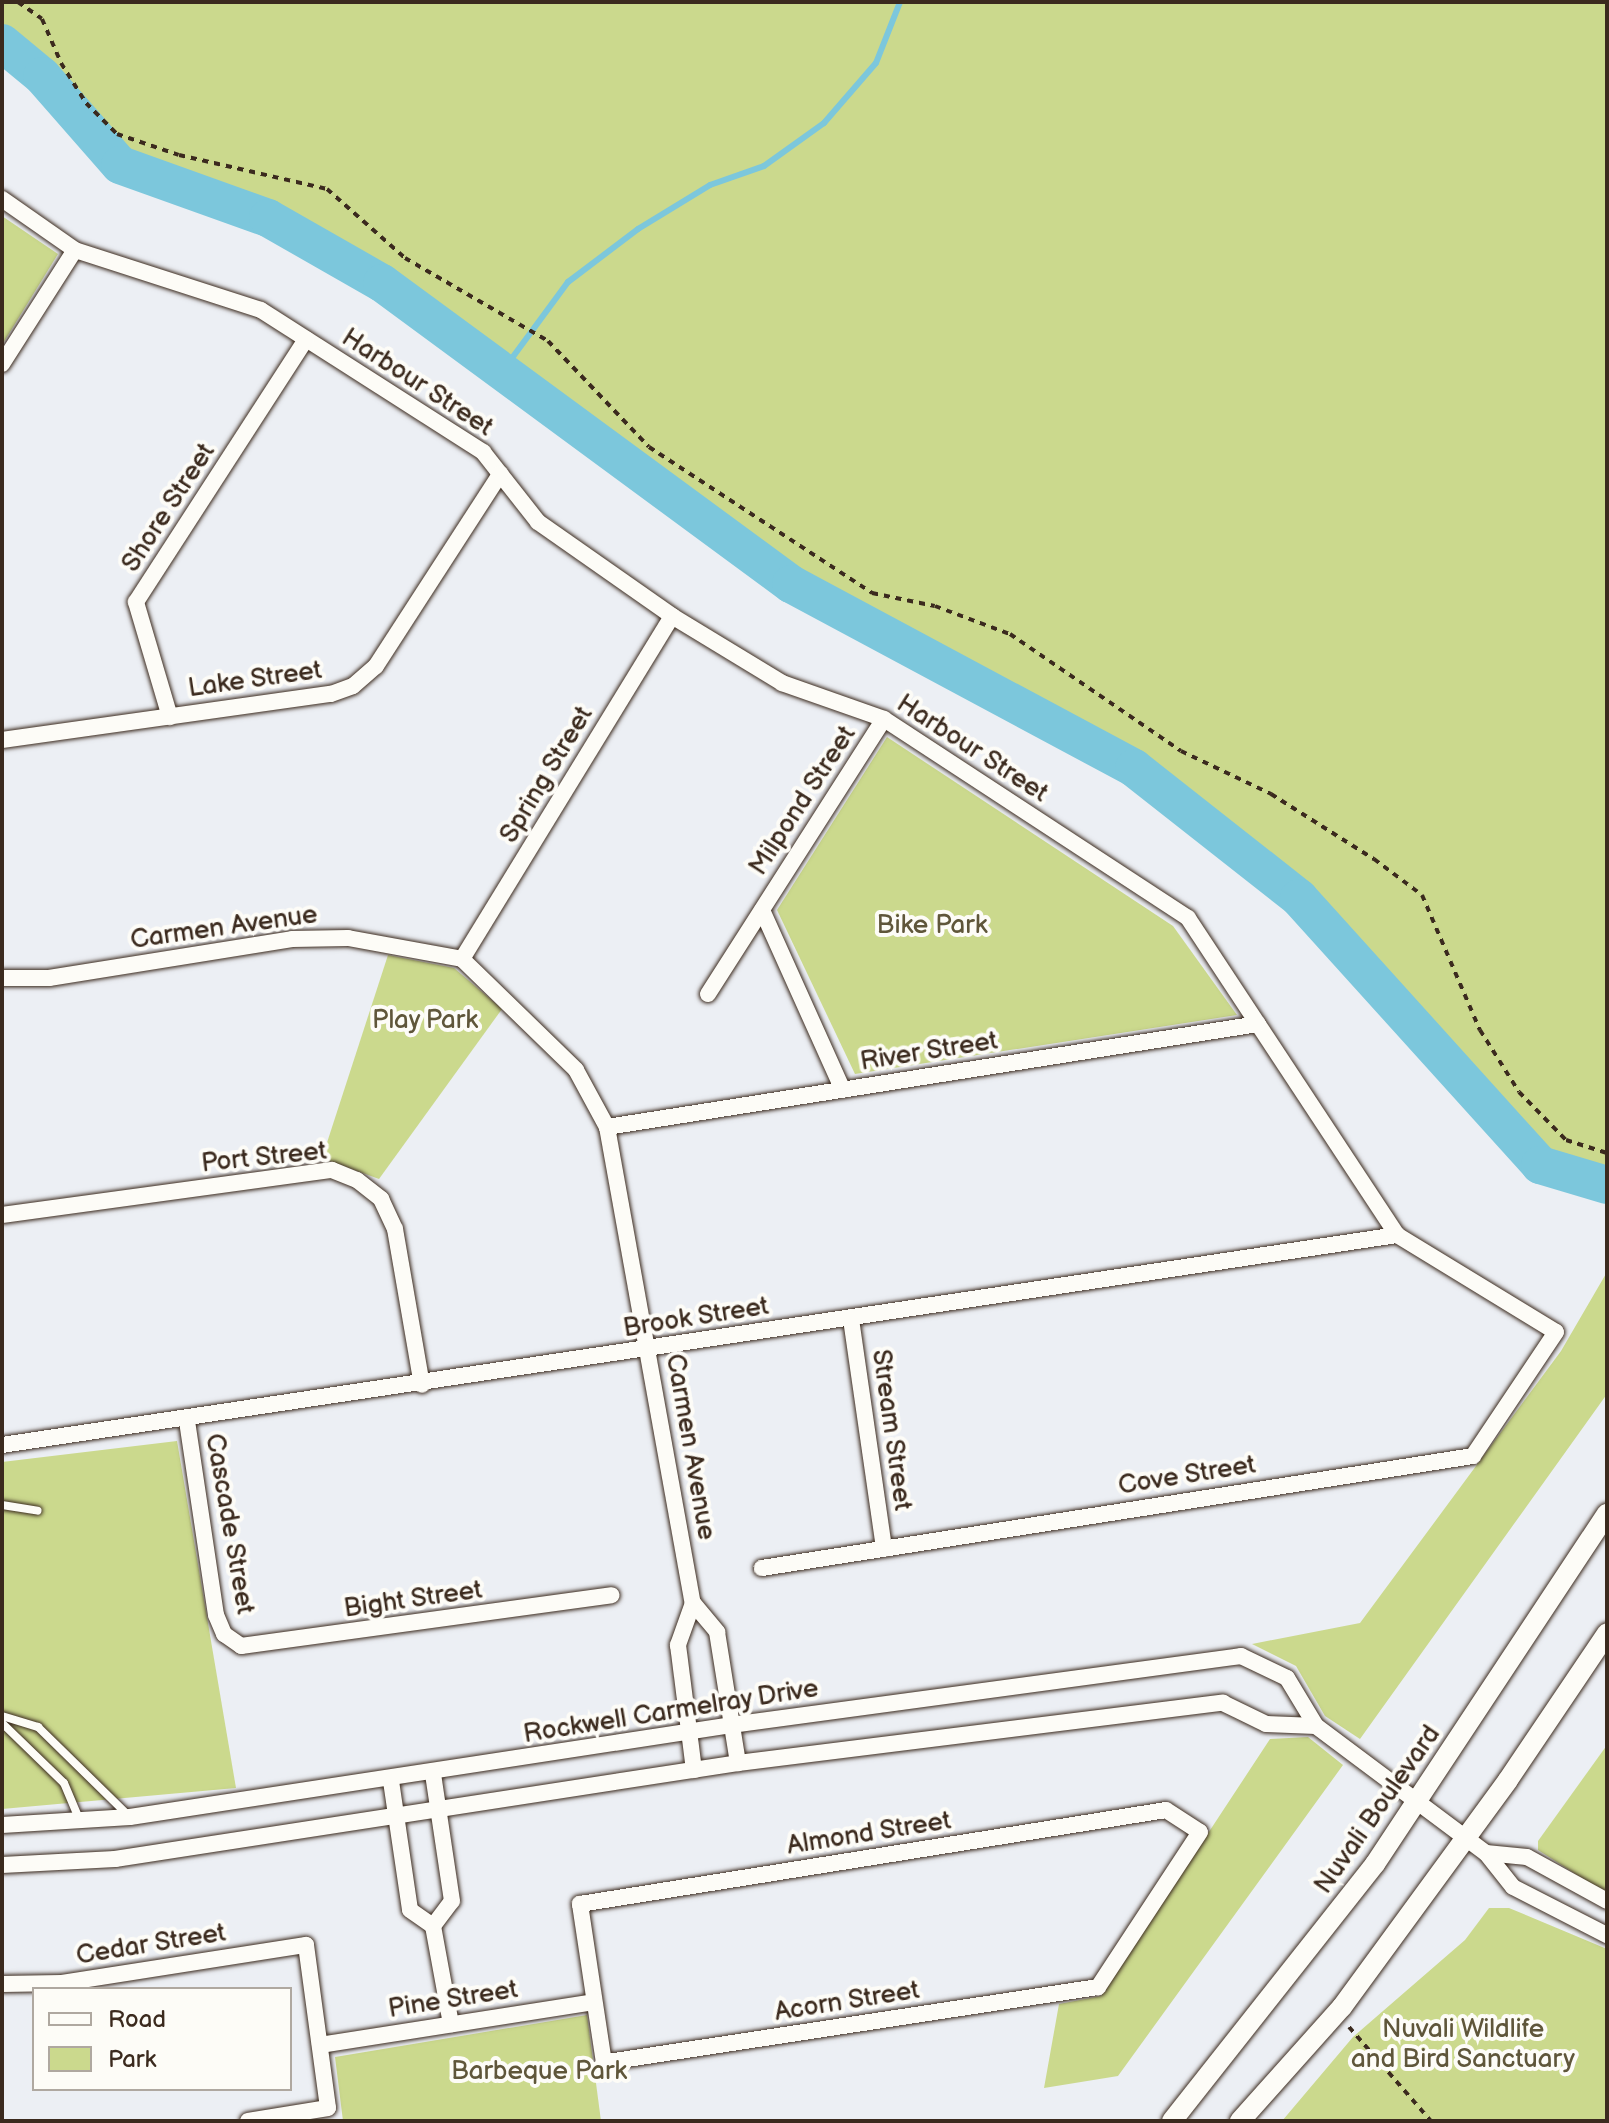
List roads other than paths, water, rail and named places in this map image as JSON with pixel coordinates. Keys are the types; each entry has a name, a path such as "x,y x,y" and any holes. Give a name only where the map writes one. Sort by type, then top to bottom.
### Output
{"street":[{"name":"Harbour Street","path":"2,199 75,250 261,310 483,452 538,522 672,616 782,683 884,719 1188,918 1397,1235 1556,1332"},
{"path":"2,364 75,250"},
{"name":"Shore Street","path":"170,717 136,602 306,339"},
{"name":"Lake Street","path":"2,740 331,694 353,686 376,666 500,474"},
{"name":"Spring Street","path":"462,959 672,616"},
{"name":"Milpond Street","path":"708,994 884,719"},
{"name":"Milpond Street","path":"762,910 843,1090"},
{"name":"Carmen Avenue","path":"2,978 49,978 292,939 348,938 462,959 576,1070 607,1127 693,1603 678,1645 694,1770"},
{"name":"River Street","path":"607,1127 1258,1024"},
{"name":"Port Street","path":"2,1215 332,1170 357,1180 381,1199 395,1229 422,1385"},
{"name":"Brook Street","path":"2,1445 187,1421 1397,1235"},
{"name":"Stream Street","path":"851,1319 884,1549"},
{"name":"Cove Street","path":"762,1568 1473,1456 1556,1332"},
{"name":"Cascade Street","path":"187,1421 216,1615 224,1634"},
{"name":"Nuvali Boulevard","path":"1172,2121 1321,1938 1418,1801 1607,1514"},
{"name":"Bight Street","path":"224,1634 241,1646 260,1647 612,1595"},
{"name":"Carmen Avenue","path":"693,1603 717,1632 738,1763"},
{"path":"1240,2121 1342,2007 1465,1840 1607,1633"},
{"name":"Rockwell Carmelray Drive","path":"2,1825 130,1817 391,1781 731,1725 1241,1656 1287,1678 1316,1726 1486,1853"},
{"path":"2,1865 115,1859 397,1819 738,1763 1223,1703 1266,1724 1316,1726"},
{"path":"433,1774 452,1901 433,1926"},
{"path":"391,1781 410,1910 433,1926 451,2024"},
{"name":"Almond Street","path":"594,2002 580,1904 1166,1810 1200,1832 1098,1987"},
{"path":"1486,1853 1527,1857 1607,1901"},
{"path":"1486,1853 1513,1887 1607,1935"},
{"name":"Cedar Street","path":"2,1984 62,1983 306,1945 320,2045"},
{"name":"Acorn Street","path":"594,2002 604,2063 1098,1987"},
{"name":"Pine Street","path":"320,2045 594,2002"},
{"path":"248,2121 328,2108 320,2045"}],"lane":[{"path":"2,1505 38,1511"},
{"path":"2,1716 38,1727 130,1817"},
{"path":"2,1723 64,1783 80,1822"}],"waterway":[{"path":"504,369 568,282 638,229 710,185 764,166 824,123 876,63 900,2"},
{"path":"2,43 42,76 120,165 268,218 382,283 791,584 1134,768 1299,898 1540,1165 1607,1185"}],"park label":[{"name":"Bike Park","path":"932,926"},
{"name":"Play Park","path":"425,1021"},
{"name":"Nuvali Wildlife and Bird Sanctuary","path":"1463,2045"},
{"name":"Barbeque Park","path":"539,2072"}]}
